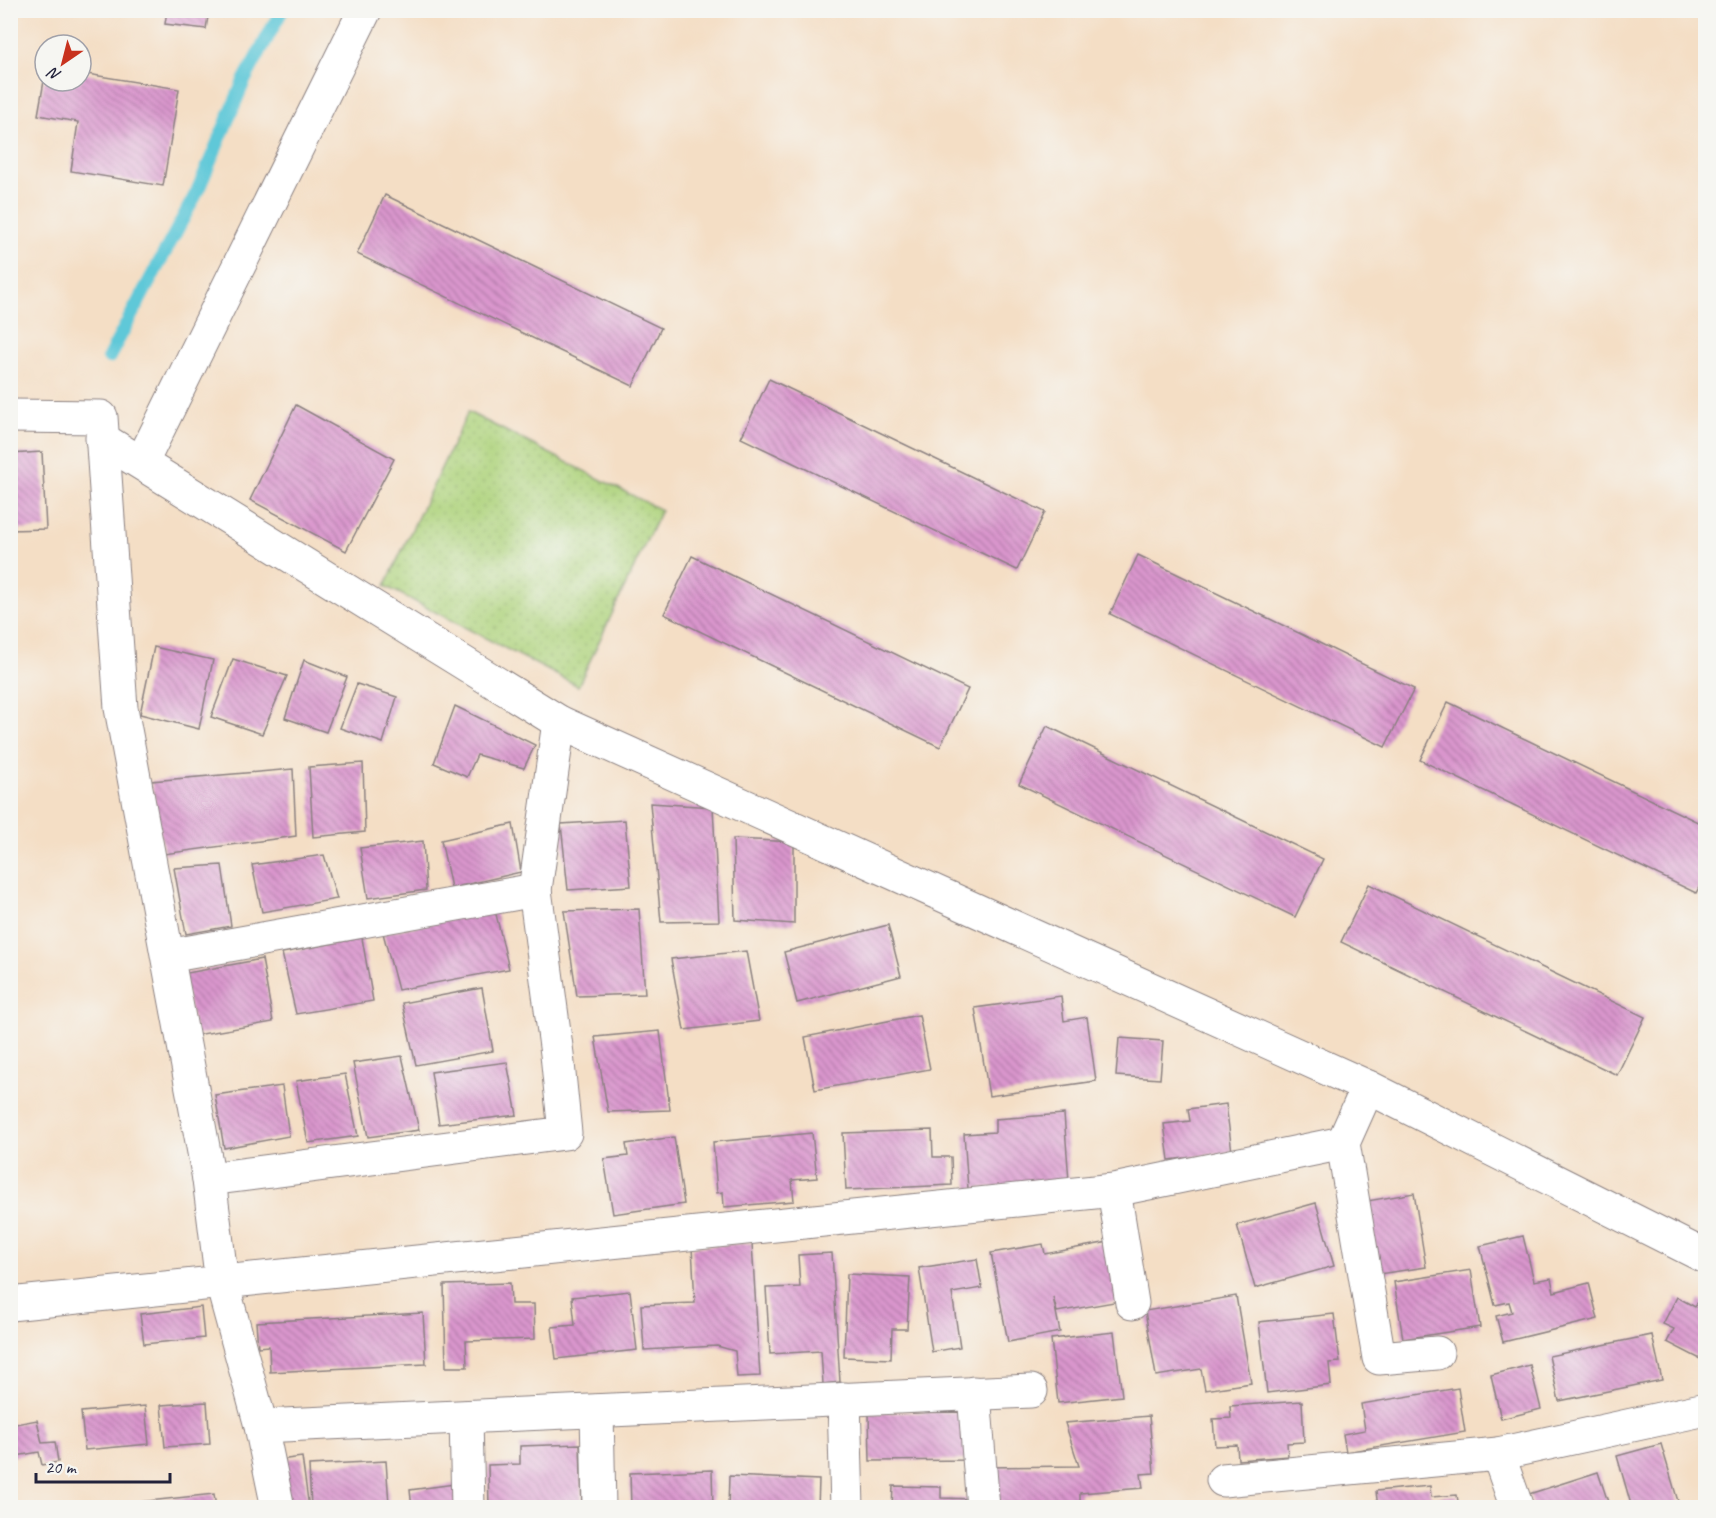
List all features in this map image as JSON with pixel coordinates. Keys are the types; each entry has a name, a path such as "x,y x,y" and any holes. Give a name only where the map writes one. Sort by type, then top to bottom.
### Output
{"street":[{"path":"142,462 365,10"},
{"path":"10,416 101,417 121,708 209,1179 222,1283 261,1426 278,1508"},
{"path":"102,439 559,722 1368,1087 1706,1257"},
{"path":"209,1179 565,1133 558,1054 534,890 559,722"},
{"path":"168,956 534,890"},
{"path":"1368,1087 1342,1143 1379,1358 1437,1353"},
{"path":"10,1304 1114,1190 1342,1143"},
{"path":"1114,1190 1132,1303"},
{"path":"261,1426 1031,1391"},
{"path":"974,1393 983,1508"},
{"path":"844,1399 848,1508"},
{"path":"1223,1480 1498,1454 1706,1409"},
{"path":"597,1411 598,1508"},
{"path":"466,1417 468,1508"},
{"path":"1498,1454 1517,1508"}],"green space":[{"path":"468,412 661,510 578,686 385,586"}],"building":[{"path":"167,10 209,10 206,29 165,24"},
{"path":"93,75 179,89 163,186 71,171 78,122 38,115 42,93 93,93"},
{"path":"385,195 661,328 633,386 357,254"},
{"path":"769,379 1045,512 1017,570 741,438"},
{"path":"296,405 394,459 346,551 250,500"},
{"path":"42,452 46,529 10,530 10,454"},
{"path":"1138,555 1414,689 1385,747 1110,614"},
{"path":"692,556 968,689 940,747 664,614"},
{"path":"154,647 213,660 199,729 140,714"},
{"path":"233,659 287,676 262,734 211,717"},
{"path":"304,660 347,677 326,732 285,718"},
{"path":"357,684 397,697 383,743 340,728"},
{"path":"1448,702 1706,826 1706,874 1696,893 1420,760"},
{"path":"455,706 535,745 524,768 477,755 467,777 434,763"},
{"path":"1047,726 1323,859 1295,917 1019,784"},
{"path":"363,763 365,832 313,837 309,767"},
{"path":"293,769 296,836 164,854 151,781"},
{"path":"650,803 713,807 719,921 661,922"},
{"path":"625,820 631,886 568,890 561,824"},
{"path":"513,824 521,872 451,888 441,840"},
{"path":"733,839 794,842 794,924 735,920"},
{"path":"423,841 426,890 368,898 360,848"},
{"path":"324,855 337,899 262,912 252,865"},
{"path":"222,865 231,926 186,934 174,868"},
{"path":"1369,884 1645,1017 1617,1075 1341,942"},
{"path":"639,909 645,994 577,996 564,911"},
{"path":"495,910 509,969 398,990 383,933"},
{"path":"888,925 901,976 797,1003 784,952"},
{"path":"362,938 373,1001 296,1014 282,953"},
{"path":"746,951 759,1021 684,1030 671,959"},
{"path":"262,959 273,1022 196,1035 182,974"},
{"path":"482,988 493,1051 416,1065 402,1003"},
{"path":"1061,996 1064,1021 1087,1017 1096,1081 989,1096 975,1008"},
{"path":"919,1015 930,1069 815,1090 805,1037"},
{"path":"660,1031 670,1110 608,1112 595,1037"},
{"path":"1119,1038 1163,1041 1160,1079 1116,1076"},
{"path":"402,1056 419,1130 368,1137 353,1063"},
{"path":"507,1062 517,1115 439,1124 431,1072"},
{"path":"345,1074 358,1136 308,1143 296,1081"},
{"path":"282,1086 289,1136 224,1148 215,1095"},
{"path":"1226,1104 1232,1152 1169,1160 1164,1124 1190,1121 1188,1109"},
{"path":"1064,1114 1069,1181 968,1189 964,1134 995,1132 995,1119"},
{"path":"932,1130 933,1157 951,1157 952,1185 846,1190 843,1133"},
{"path":"812,1133 817,1178 792,1180 794,1201 724,1207 723,1192 717,1193 713,1142"},
{"path":"674,1137 684,1204 613,1214 604,1159 628,1156 626,1144"},
{"path":"1414,1193 1426,1267 1379,1274 1367,1201"},
{"path":"1316,1203 1334,1266 1255,1288 1237,1225"},
{"path":"1523,1236 1534,1281 1551,1278 1554,1292 1589,1283 1598,1319 1503,1342 1496,1316 1512,1312 1509,1302 1495,1305 1480,1246"},
{"path":"1109,1242 1120,1301 1057,1312 1053,1297 1060,1332 1008,1342 991,1253 1043,1244 1045,1254"},
{"path":"752,1243 760,1376 737,1377 735,1351 717,1346 644,1350 641,1305 695,1303 692,1247"},
{"path":"832,1253 840,1382 823,1384 821,1351 770,1354 766,1288 800,1287 798,1255"},
{"path":"977,1259 982,1288 952,1293 960,1347 932,1352 919,1268"},
{"path":"1471,1270 1480,1327 1403,1339 1394,1282"},
{"path":"847,1274 910,1277 907,1329 892,1329 891,1359 844,1357"},
{"path":"510,1283 511,1304 534,1304 535,1339 466,1341 467,1367 446,1367 444,1285"},
{"path":"630,1291 637,1350 556,1359 552,1327 575,1325 572,1297"},
{"path":"1236,1296 1251,1383 1205,1390 1201,1369 1156,1376 1145,1311"},
{"path":"1677,1297 1695,1307 1699,1300 1706,1303 1706,1362 1667,1342 1674,1329 1663,1324"},
{"path":"201,1307 204,1338 144,1344 140,1314"},
{"path":"423,1313 426,1364 270,1372 269,1346 258,1347 256,1322"},
{"path":"1334,1314 1340,1362 1329,1363 1331,1385 1267,1393 1259,1322"},
{"path":"1114,1332 1122,1396 1058,1403 1051,1339"},
{"path":"1652,1335 1662,1380 1559,1401 1549,1356"},
{"path":"1530,1365 1541,1409 1501,1419 1491,1375"},
{"path":"1458,1388 1465,1432 1346,1452 1343,1434 1365,1430 1361,1404"},
{"path":"1302,1401 1304,1442 1287,1443 1288,1456 1238,1460 1237,1445 1215,1446 1213,1419 1231,1418 1230,1406"},
{"path":"207,1402 210,1444 165,1447 161,1405"},
{"path":"145,1406 149,1444 85,1450 81,1412"},
{"path":"970,1412 971,1460 870,1461 869,1413"},
{"path":"1149,1416 1154,1473 1141,1474 1143,1488 1080,1493 1080,1508 998,1508 987,1467 1079,1466 1065,1423"},
{"path":"37,1420 42,1443 55,1442 58,1462 42,1465 39,1452 10,1457 10,1425"},
{"path":"580,1444 582,1508 489,1508 488,1465 520,1464 520,1446"},
{"path":"1661,1444 1680,1508 1632,1508 1617,1456"},
{"path":"302,1457 309,1508 270,1508 264,1462"},
{"path":"386,1461 389,1504 311,1508 309,1465"},
{"path":"712,1470 713,1508 631,1508 630,1473"},
{"path":"1598,1472 1610,1508 1534,1508 1529,1494"},
{"path":"729,1476 819,1480 818,1508 728,1508"},
{"path":"462,1483 465,1508 412,1508 410,1490"},
{"path":"893,1486 941,1487 941,1498 976,1499 976,1508 892,1508"},
{"path":"1430,1486 1431,1497 1457,1495 1459,1508 1378,1508 1376,1491"},
{"path":"214,1494 216,1508 102,1508 102,1506"}],"waterway":[{"path":"109,357 197,192 244,81 282,10"}]}
